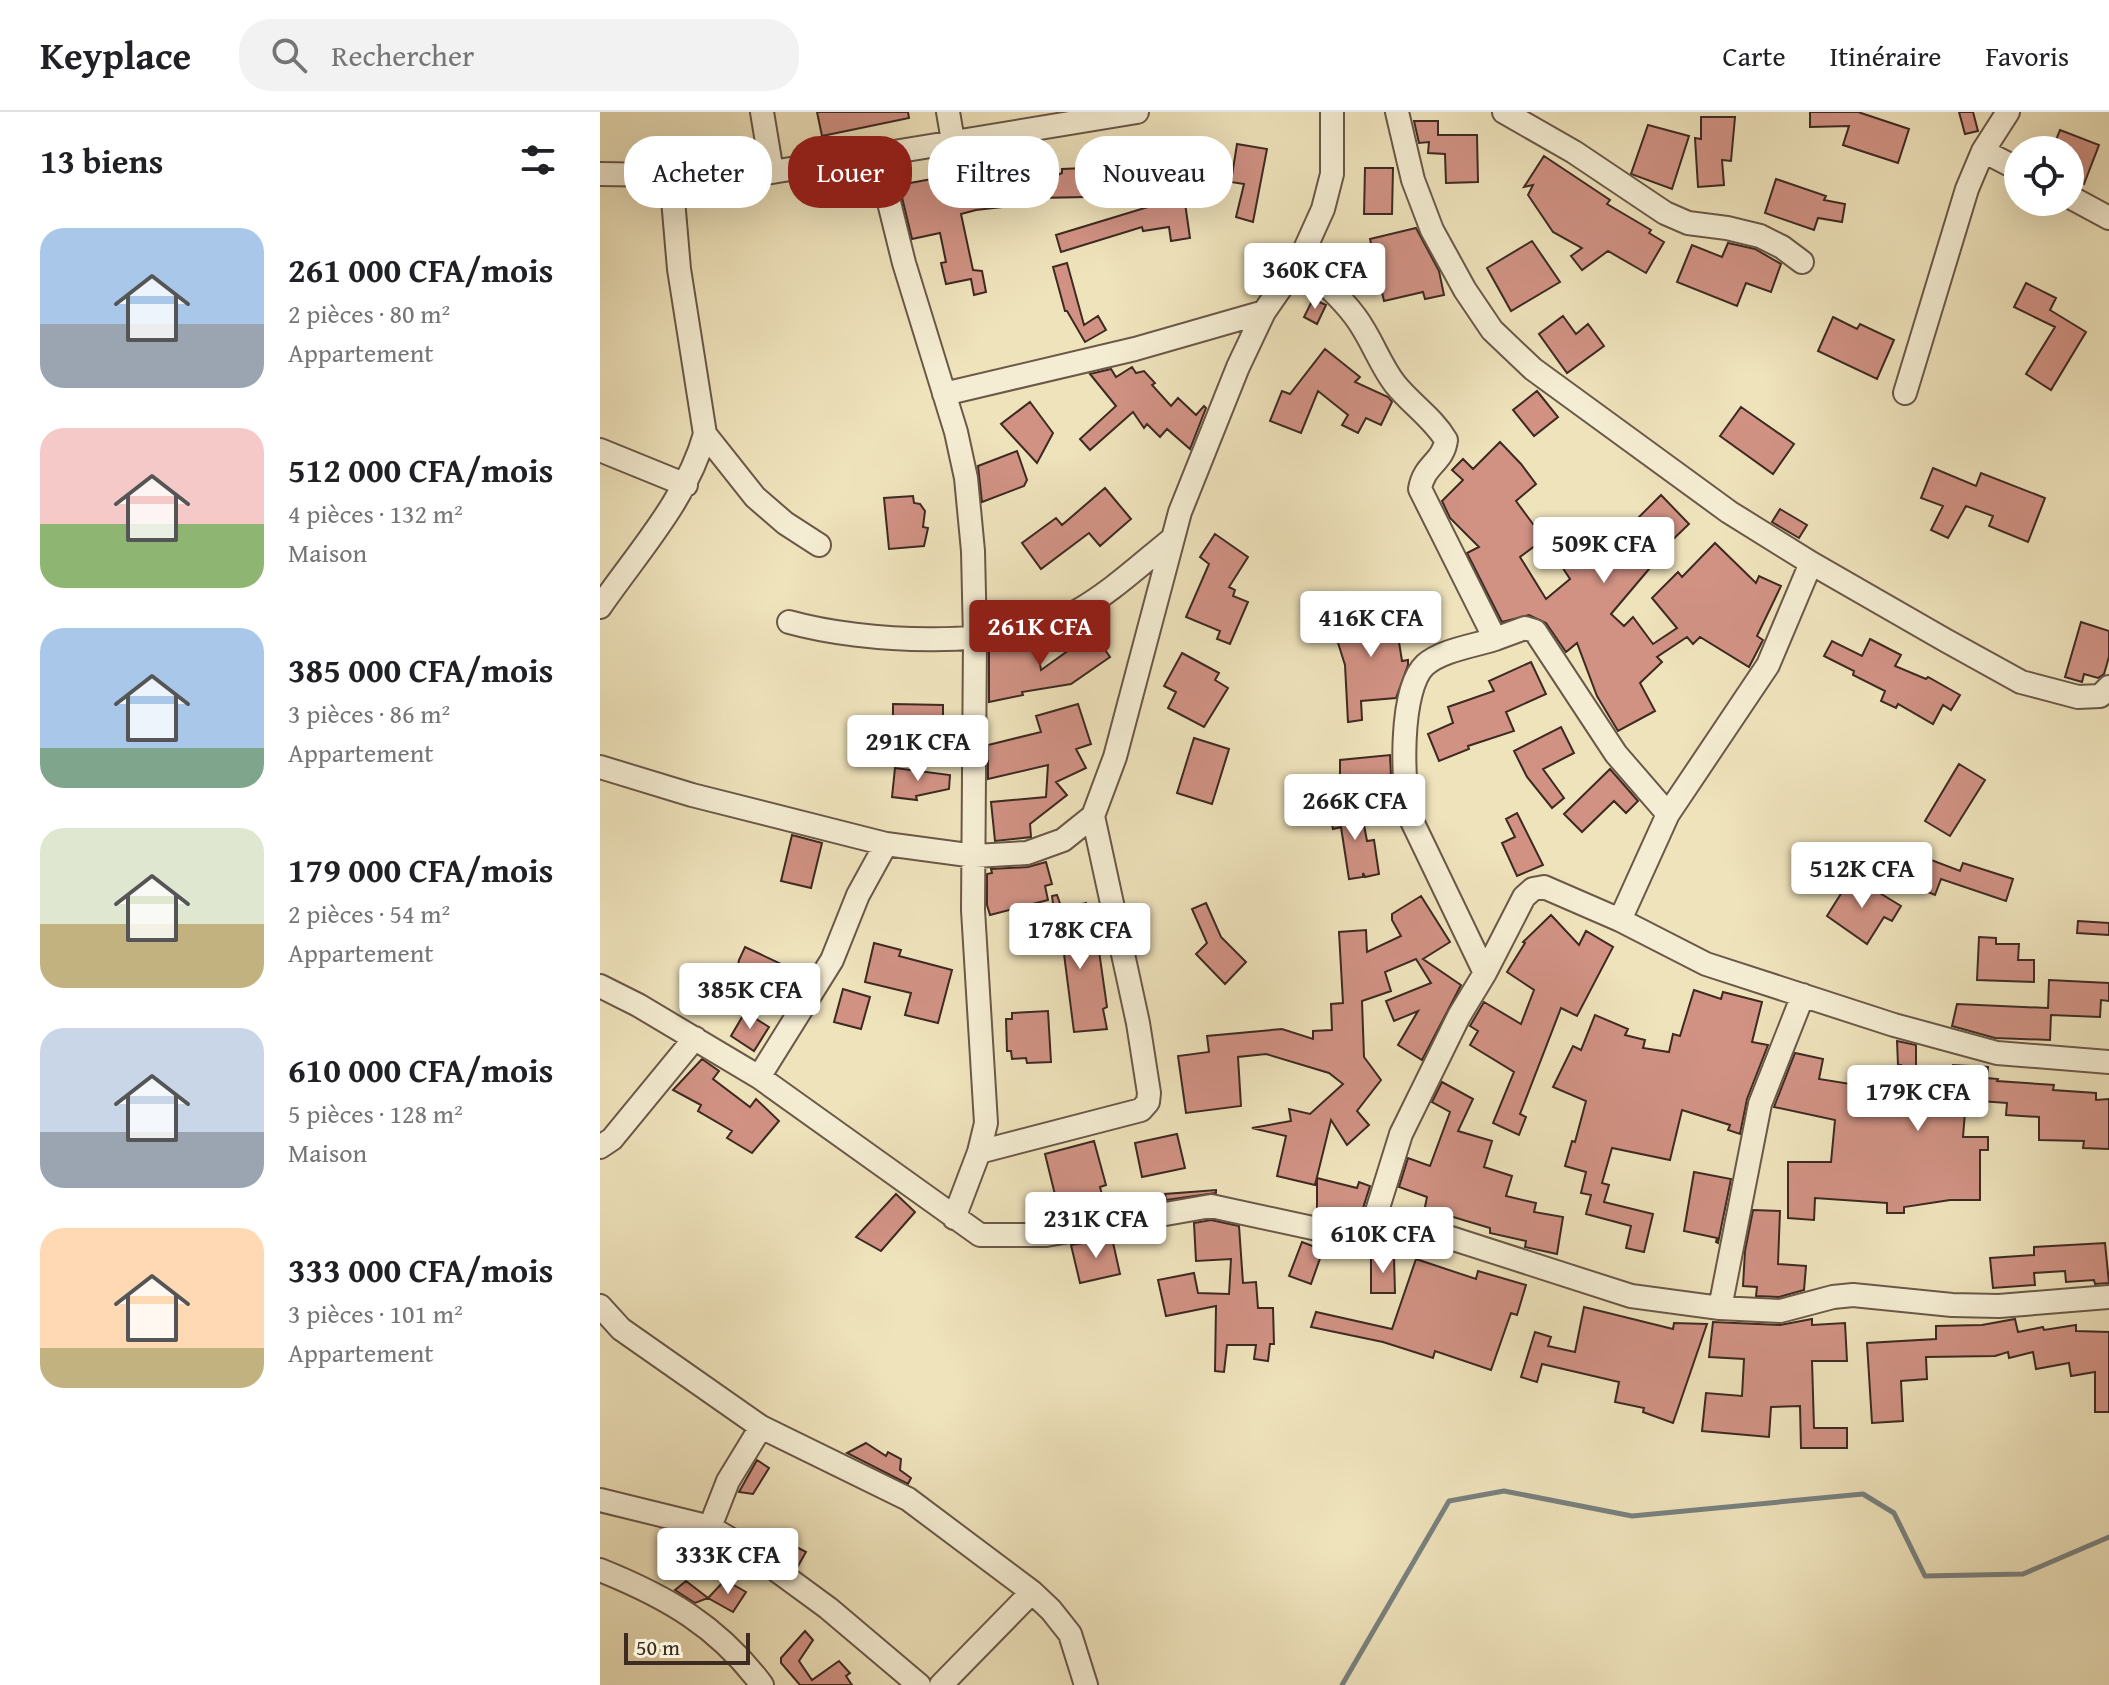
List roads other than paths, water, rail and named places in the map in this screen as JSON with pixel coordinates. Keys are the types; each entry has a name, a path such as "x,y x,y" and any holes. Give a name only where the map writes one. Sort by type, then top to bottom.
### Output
{"street":[{"path":"762,112 766,136"},
{"path":"948,112 952,136"},
{"path":"985,136 1137,112"},
{"path":"600,767 692,795 886,844 975,856 1027,853 1063,840 1093,816 1115,757 1180,512 1203,451 1264,312 1300,260 1323,209 1332,174 1332,112"},
{"path":"1397,112 1413,180 1432,230 1465,290 1492,330 1533,369 1729,512 1811,563 2021,682 2078,697 2100,696 2109,687"},
{"path":"1504,112 1574,152 1665,213 1688,223 1760,236 1802,262"},
{"path":"1905,393 1967,189 1983,151 2008,112"},
{"path":"1983,151 2004,162"},
{"path":"772,172 788,169"},
{"path":"600,174 624,175"},
{"path":"2084,205 2109,218"},
{"path":"600,607 686,485 705,434 679,269 674,208"},
{"path":"890,208 966,478 973,551 973,910 986,1123 979,1152 954,1218"},
{"path":"1300,260 1353,314 1397,387 1438,426 1446,440 1445,451 1423,475 1420,489 1495,639"},
{"path":"944,394 1135,349 1264,312"},
{"path":"705,434 755,497 785,523 819,545"},
{"path":"600,450 686,485"},
{"path":"789,622 880,637 975,638 1045,625 1073,613 1101,595 1172,539"},
{"path":"1620,920 1668,814 1768,665 1811,563"},
{"path":"1485,973 1410,817 1404,795 1407,713 1423,667 1439,657 1525,628 1535,631 1616,754 1668,814"},
{"path":"979,1152 1141,1110 1148,1102 1138,1023 1093,816"},
{"path":"759,1077 832,960 858,895 886,844"},
{"path":"1368,1240 1401,1134 1459,1016 1524,897 1533,889 1544,887 1620,920 1706,964 1894,1025 1997,1053 2109,1062"},
{"path":"600,986 759,1077 980,1235 1046,1235 1211,1206 1368,1240 1403,1228 1432,1232 1631,1296 1720,1308 1780,1311 1853,1295 1952,1305 1999,1306 2109,1297"},
{"path":"1720,1308 1760,1104 1803,995"},
{"path":"600,1147 612,1139 695,1038"},
{"path":"600,1306 621,1329 761,1427 908,1499 1032,1592 1070,1634 1086,1685"},
{"path":"710,1527 728,1481 761,1427"},
{"path":"600,1500 710,1527 753,1553 828,1608 919,1685"},
{"path":"600,1570 649,1589 703,1622 744,1660 762,1685"},
{"path":"941,1685 1032,1592"}],"waterway":[{"path":"1342,1685 1449,1501 1504,1491 1632,1516 1863,1494 1894,1513 1925,1576 2023,1574 2109,1537"}]}
